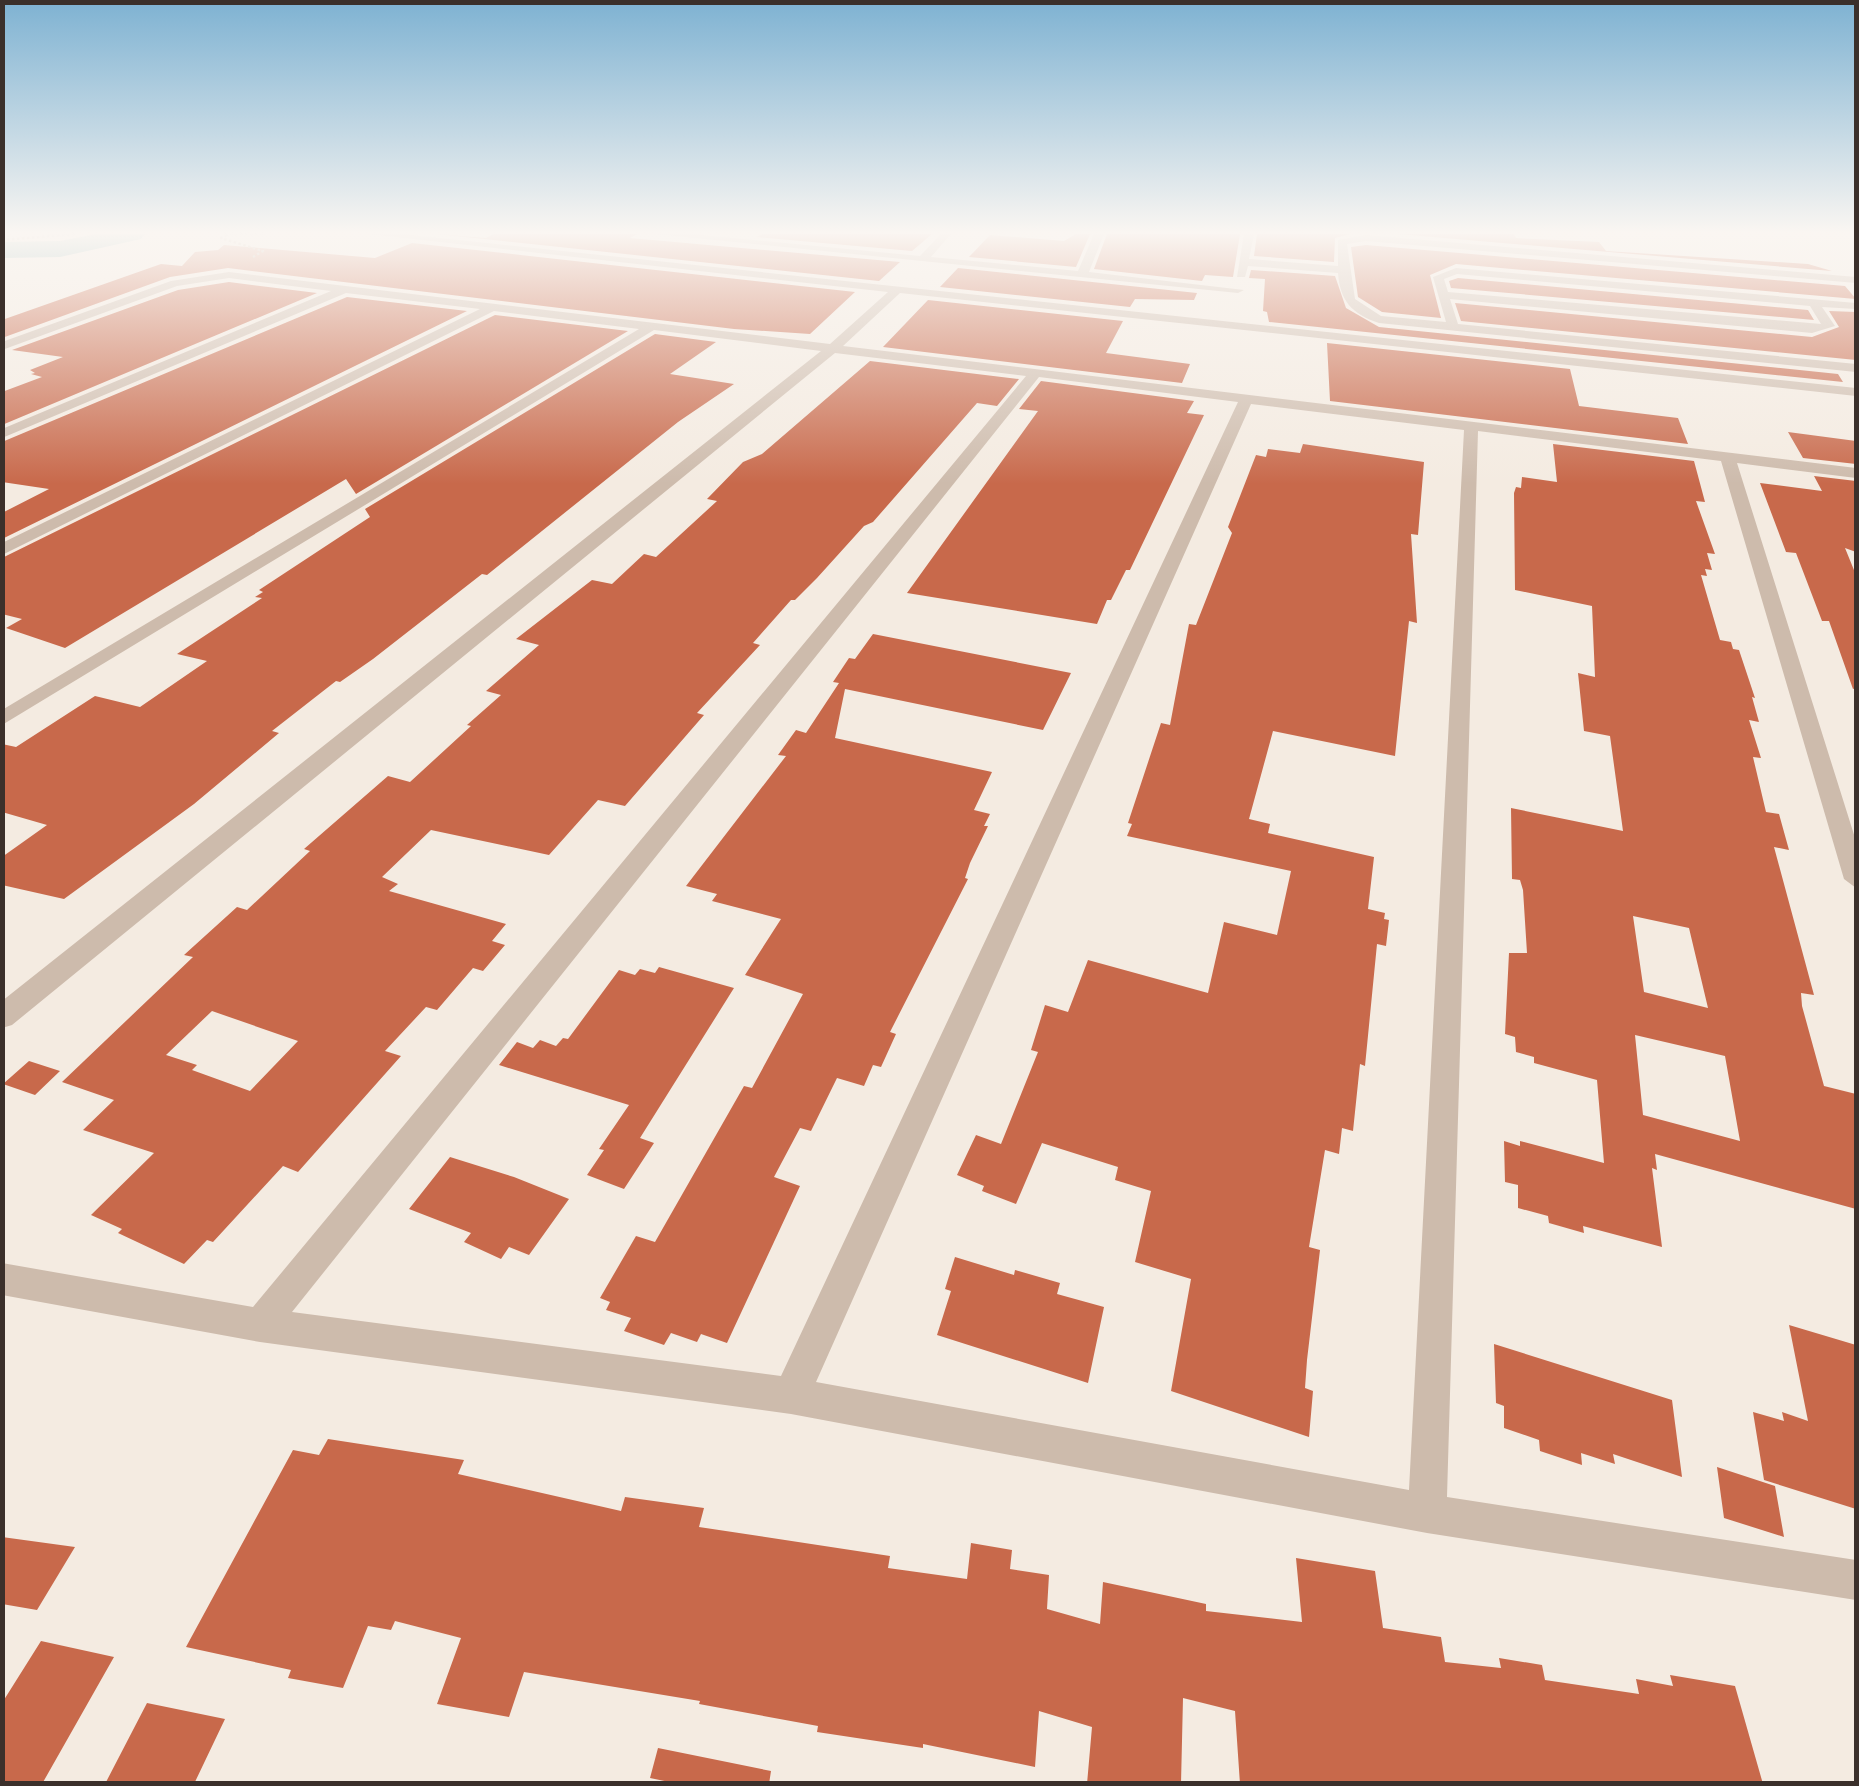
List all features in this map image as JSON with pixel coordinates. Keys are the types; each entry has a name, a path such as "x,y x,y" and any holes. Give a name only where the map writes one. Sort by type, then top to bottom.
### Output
{"street":[{"path":"2,346 83,317"},
{"path":"2,434 278,317"},
{"path":"2,550 471,317"},
{"path":"585,317 1856,473"},
{"path":"2,1017 867,317"},
{"path":"1316,317 1856,392"},
{"path":"1393,317 1856,368"},
{"path":"1450,317 1452,326"},
{"path":"1694,317 1824,329 1829,326 1824,317"},
{"path":"2,720 654,326"},
{"path":"260,1325 1036,372"},
{"path":"791,1396 1247,398"},
{"path":"1427,1513 1471,428"},
{"path":"1728,458 1856,879"},
{"path":"2,1279 260,1325 791,1396 1427,1513 1856,1580"}],"building":[{"path":"10,317 59,317 2,338 2,320"},
{"path":"102,317 259,317 2,425 2,392 42,377 30,370 63,357 12,350"},
{"path":"299,317 454,317 2,539 2,513 49,489 2,482 2,442"},
{"path":"490,317 628,331 356,494 346,479 65,648 6,628 22,619 2,614 2,558"},
{"path":"637,317 828,317 810,334"},
{"path":"911,317 1089,317 1123,321 1106,353 1190,364 1182,383 883,347"},
{"path":"1268,317 1362,317 1379,327 1838,374 1843,382 1269,322"},
{"path":"1460,317 1606,317 1812,337 1839,327 1833,317 1856,317 1856,360 1461,321"},
{"path":"655,334 716,342 670,374 734,384 678,422 487,575 482,574 373,659 336,681 272,731 279,733 194,804 64,899 2,885 2,857 47,825 2,812 2,744 16,747 95,696 140,707 207,661 177,654 262,598 255,597 263,592 259,590 370,517 365,509"},
{"path":"1327,343 1570,369 1579,406 1678,418 1688,444 1330,401"},
{"path":"870,361 1019,379 997,406 977,403 873,522 864,526 817,578 791,600 753,643 760,645 697,713 704,715 625,806 598,800 549,855 431,830 382,877 398,884 389,891 506,924 492,941 505,945 483,971 473,968 437,1010 426,1007 385,1051 401,1056 298,1172 283,1166 213,1242 207,1240 184,1264 118,1233 122,1229 91,1215 154,1153 83,1130 114,1100 62,1082 193,957 184,955 237,907 247,910 310,851 304,849 388,776 410,782 471,726 467,725 501,695 486,691 539,645 516,639 592,580 612,584 644,554 656,557 717,501 707,499 743,462 762,454","holes":["212,1011 298,1041 250,1091 192,1070 197,1065 166,1055"]},
{"path":"1041,381 1194,401 1187,413 1204,415 1130,570 1126,570 1111,600 1107,600 1097,624 907,593 1038,411 1019,409"},
{"path":"1788,432 1856,441 1856,464 1803,458"},
{"path":"1303,444 1424,462 1418,535 1411,534 1417,623 1409,621 1395,756 1273,731 1249,819 1270,824 1268,833 1374,857 1368,909 1385,913 1384,919 1389,920 1386,946 1377,944 1365,1066 1360,1064 1353,1131 1342,1128 1339,1154 1325,1150 1309,1247 1320,1250 1305,1388 1313,1391 1309,1437 1171,1391 1191,1279 1135,1262 1151,1191 1115,1180 1118,1167 1042,1143 1016,1204 982,1191 984,1186 957,1175 976,1135 1001,1144 1038,1052 1031,1050 1045,1005 1068,1012 1088,960 1208,993 1224,922 1277,935 1291,871 1127,836 1161,723 1170,725 1189,624 1196,625 1232,533 1228,527 1256,455 1266,457 1268,449 1300,453"},
{"path":"1553,444 1694,461 1705,502 1696,501 1715,554 1707,553 1712,570 1705,569 1707,576 1701,575 1720,640 1731,642 1733,649 1739,650 1755,698 1752,697 1759,722 1749,720 1761,758 1753,757 1766,812 1779,814 1789,850 1774,847 1814,995 1801,993 1802,1006 1824,1086 1856,1094 1856,1209 1655,1154 1657,1170 1652,1168 1662,1247 1583,1226 1584,1233 1549,1223 1548,1216 1518,1208 1518,1185 1505,1182 1504,1141 1520,1146 1520,1141 1604,1163 1597,1080 1534,1063 1534,1057 1516,1052 1515,1037 1505,1034 1509,953 1527,953 1523,890 1520,880 1512,879 1511,808 1623,831 1610,736 1584,731 1578,673 1595,677 1592,606 1515,590 1516,487 1521,488 1522,477 1557,482","holes":["1633,916 1689,928 1708,1008 1644,992","1635,1035 1725,1056 1740,1141 1643,1115"]},
{"path":"1814,476 1856,481 1856,552 1845,548 1856,575 1853,689 1829,621 1822,621 1796,553 1786,552 1760,483 1822,491"},
{"path":"873,634 1071,673 1043,730 845,689 835,738 992,772 974,810 990,814 984,826 988,826 970,863 965,878 968,879 890,1032 896,1034 881,1067 873,1065 864,1086 837,1078 811,1131 800,1128 774,1177 800,1186 727,1343 701,1334 697,1342 671,1333 664,1345 624,1331 631,1318 606,1310 610,1302 600,1298 636,1236 655,1242 744,1086 752,1088 803,994 745,975 781,919 712,901 717,894 686,886 786,756 778,755 796,730 806,733 839,683 833,682 849,658 855,659"},
{"path":"659,967 734,988 640,1138 654,1143 624,1189 587,1175 604,1150 599,1149 629,1105 499,1065 517,1042 533,1048 540,1040 556,1046 563,1038 568,1039 619,970 635,975 640,969 655,973"},
{"path":"29,1061 60,1071 35,1095 3,1084"},
{"path":"450,1157 569,1199 529,1255 509,1247 501,1259 464,1242 471,1233 409,1209"},
{"path":"955,1257 1014,1275 1015,1270 1060,1283 1057,1294 1104,1307 1088,1383 937,1335 951,1291 945,1289"},
{"path":"1789,1325 1856,1345 1856,1509 1764,1480 1753,1412 1784,1421 1782,1412 1808,1421"},
{"path":"1494,1344 1672,1400 1682,1477 1613,1454 1615,1464 1581,1453 1582,1465 1540,1451 1539,1440 1504,1428 1504,1406 1496,1403"},
{"path":"328,1439 464,1460 458,1474 621,1511 625,1497 704,1508 699,1527 890,1556 888,1568 967,1579 971,1543 1012,1550 1010,1569 1049,1575 1047,1609 1100,1624 1103,1582 1206,1604 1206,1611 1302,1622 1296,1558 1375,1571 1383,1628 1441,1637 1445,1662 1501,1668 1499,1658 1542,1665 1545,1680 1639,1694 1636,1679 1673,1686 1670,1675 1735,1686 1763,1784 1240,1784 1235,1711 1183,1698 1181,1784 1087,1784 1092,1727 1039,1711 1035,1767 923,1744 923,1748 817,1732 818,1726 699,1704 700,1701 524,1672 509,1717 437,1704 461,1638 395,1621 391,1630 368,1626 343,1688 288,1678 291,1670 186,1647 293,1450 319,1455"},
{"path":"1717,1467 1775,1486 1784,1537 1724,1518"},
{"path":"2,1537 75,1547 37,1610 2,1604"},
{"path":"41,1641 114,1657 42,1784 2,1784 2,1703"},
{"path":"147,1703 225,1719 194,1784 105,1784"},
{"path":"658,1748 771,1771 769,1784 679,1784 650,1778"}]}
